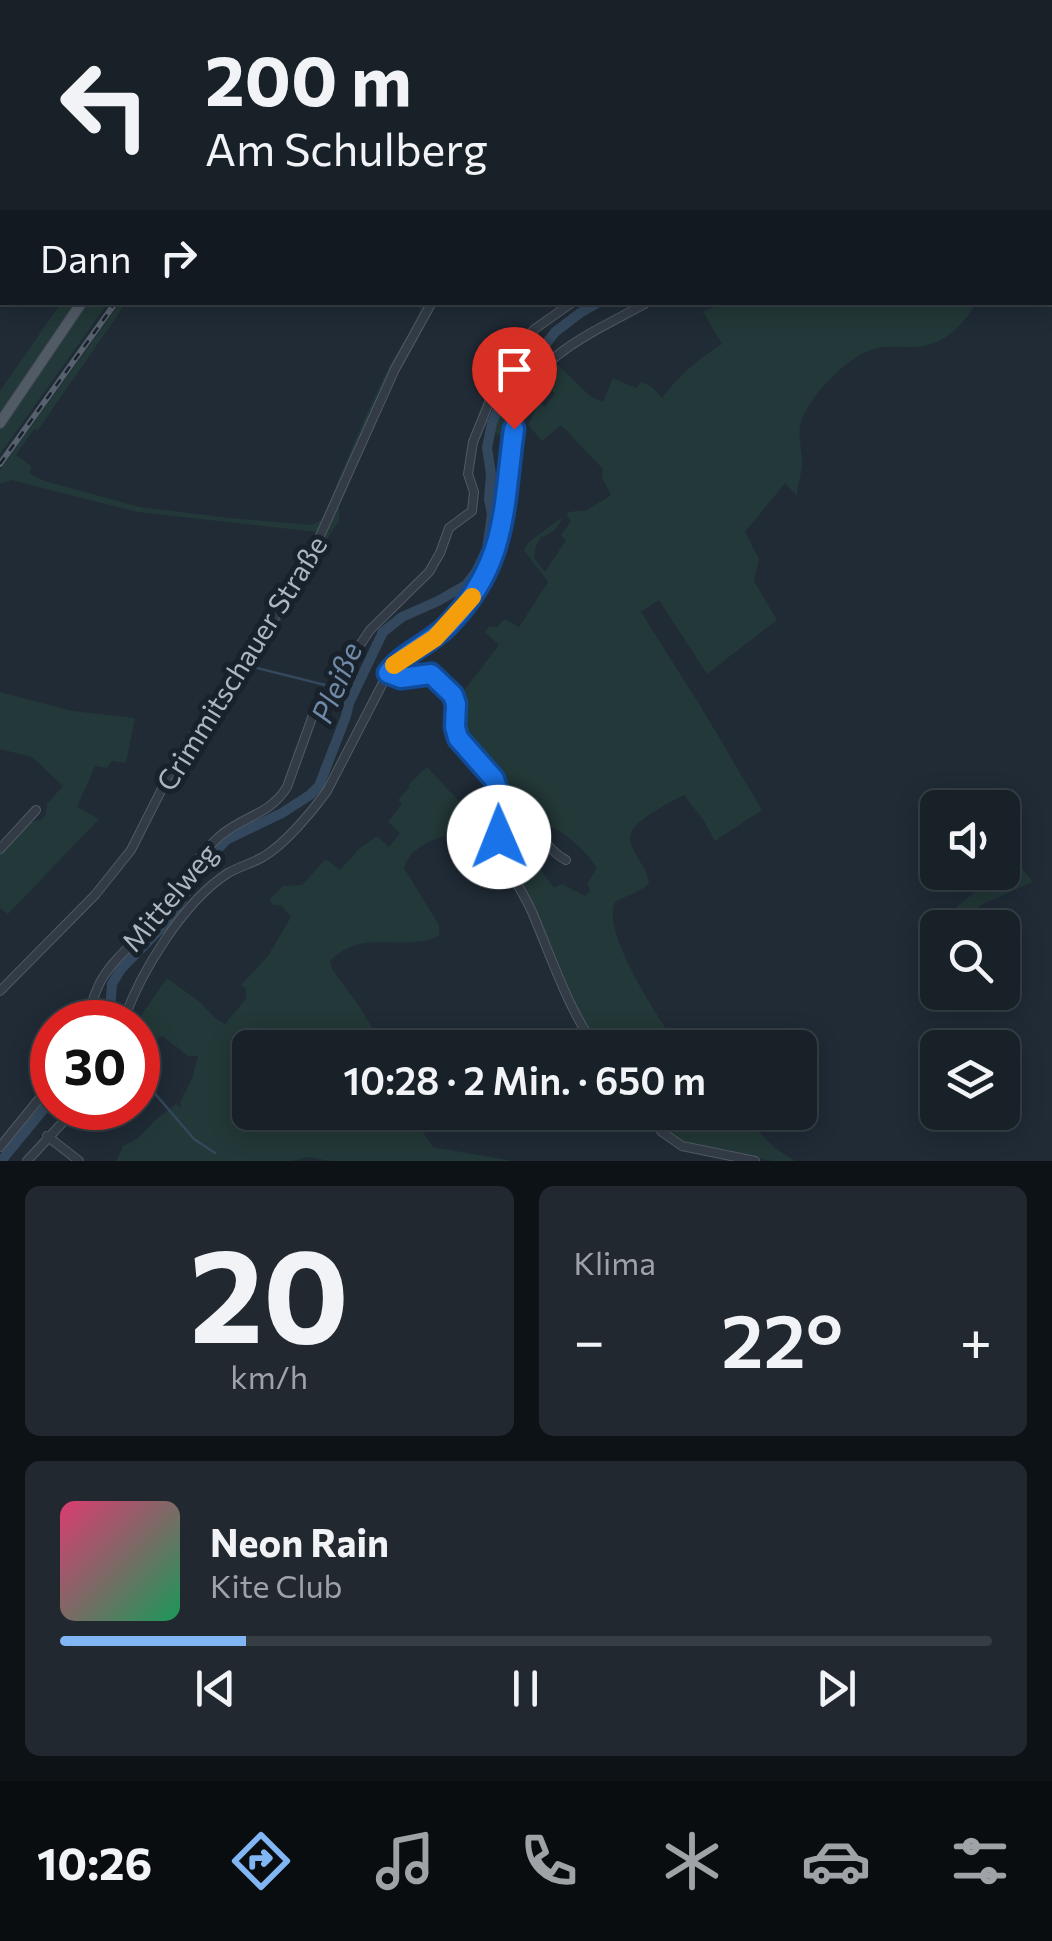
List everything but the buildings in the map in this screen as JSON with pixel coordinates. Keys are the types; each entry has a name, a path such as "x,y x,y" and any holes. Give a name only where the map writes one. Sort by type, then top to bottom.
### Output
{"main road":[{"path":"0,423 80,305"}],"street":[{"name":"Crimmitschauer Straße","path":"0,991 95,895 131,850 174,764 198,726 240,674 306,566 395,369 430,305"},
{"name":"Mittelweg","path":"95,1000 104,976 158,917 195,860 222,834 268,809 281,797 313,715 370,630 429,572 449,528 472,511 474,492 468,474 472,442 511,353 536,328 569,305"},
{"path":"131,1000 146,971 198,898 229,873 276,847 324,796 388,673 397,661 435,638 482,584 500,538 517,413 528,388 552,360 643,305"},
{"path":"388,673 401,678 431,674 450,690 456,704 458,738 498,786 498,832 503,854 571,1008 585,1030"},
{"path":"498,786 523,808 557,854 566,860"},
{"path":"0,849 36,810"},
{"path":"0,1147 30,1111"},
{"path":"27,1161 53,1130"},
{"path":"660,1130 682,1146 755,1161"},
{"path":"47,1136 80,1161"}],"green space":[{"path":"60,305 107,305 0,454 0,391"},
{"path":"119,305 125,305 38,430 34,429 16,455 31,466 30,474 140,507 311,525 322,520 387,371 421,305 437,305 395,380 339,507 339,521 270,637 214,713 198,712 239,667 316,532 137,512 11,480 0,484 0,470"},
{"path":"719,305 975,305 961,324 933,344 878,348 855,358 830,379 810,404 800,427 802,466 797,496 785,483 745,532 759,559 754,581 777,620 707,674 659,600 641,612 762,810 715,841 684,795 636,826 631,833 631,845 649,883 615,902 613,915 624,954 667,1030 591,1030 565,988 513,865 529,854 554,888 562,884 585,896 597,868 568,837 545,824 539,828 458,737 456,701 499,645 485,632 489,626 497,627 505,619 519,627 548,582 524,550 529,542 562,517 536,546 534,558 545,572 566,540 561,535 571,521 568,512 587,510 611,495 602,478 603,469 561,425 542,441 528,425 539,402 545,407 555,393 536,379 553,360 590,396 603,402 613,378 636,388 642,382 662,398 689,368 722,344 703,312"},
{"path":"501,410 514,414 510,442 494,432"},
{"path":"0,692 73,711 135,718 126,763 112,761 107,768 95,766 77,807 99,819 8,914 0,908 0,854 30,822 41,820 47,804 63,786 32,757 0,749"},
{"path":"427,767 477,820 475,824 509,868 504,871 487,845 469,835 436,839 415,851 404,868 439,925 439,936 426,941 356,945 330,961 374,1030 232,1030 232,1130 422,1130 433,1147 513,1161 330,1161 308,1157 292,1161 116,1161 123,1146 146,1130 160,1130 160,1116 176,1104 181,1108 193,1076 198,1056 188,1056 160,1037 160,1000 152,1000 167,978 225,1024 246,999 246,989 241,985 268,956 291,917 281,905 269,900 283,886 302,885 326,859 340,870 377,836 389,847 400,833 388,822 402,804 398,800"},
{"path":"1020,866 1033,882 1020,888"},
{"path":"1015,890 974,910 952,910 974,893"},
{"path":"667,1130 756,1130 795,1161 772,1161 695,1147"}],"waterway":[{"name":"Pleiße","path":"111,1000 112,984 121,969 169,920 203,866 226,840 282,813 319,786 349,703 383,632 402,617 466,585 476,572 487,549 492,514 487,448 492,423 501,403 555,332 594,305"},
{"path":"253,667 329,686"},
{"path":"336,688 354,692"},
{"path":"160,1100 194,1139 215,1153"},
{"name":"Pleiße","path":"1,1161 30,1126"}],"railway":[{"path":"0,464 114,305"}],"slow traffic":[{"path":"394,665 435,638 472,597"}],"route":[{"path":"499,837 498,786 458,738 456,704 450,690 431,674 401,678 388,673 397,661 435,638 482,584 500,538 514,429"}]}
